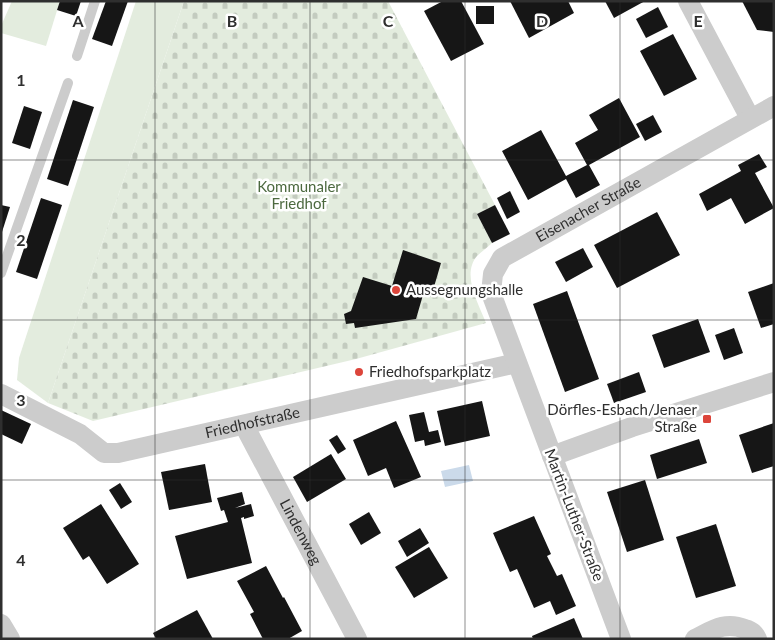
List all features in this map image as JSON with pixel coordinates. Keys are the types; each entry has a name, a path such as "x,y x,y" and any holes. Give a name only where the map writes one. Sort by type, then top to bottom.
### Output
{"street":[{"path":"688,1 750,118"},
{"name":"Eisenacher Straße","path":"517,363 491,293 493,274 502,258 774,106"},
{"name":"Friedhofstraße","path":"1,394 80,434 104,453 118,453 517,363"},
{"name":"Martin-Luther-Straße","path":"517,363 621,639"},
{"path":"552,456 632,427 774,382"},
{"name":"Lindenweg","path":"244,425 357,639"},
{"path":"1,624 10,639"},
{"path":"695,639 720,627 736,625 753,632 757,639"}],"lane":[{"path":"76,56 95,1"},
{"path":"1,274 68,83"}],"green space":[{"path":"12,1 60,1 46,46 1,33 1,26"},
{"path":"136,1 184,1 48,403 17,380 19,358"},
{"name":"Kommunaler Friedhof","path":"184,1 388,1 495,205 477,214 492,243 477,256 471,272 473,289 486,323 356,359 93,421 48,403"}],"water":[{"path":"469,465 473,481 445,487 441,471"}],"building":[{"path":"60,1 81,1 76,16 57,10"},
{"path":"106,1 128,1 112,46 92,39"},
{"path":"443,1 461,1 484,44 451,61 424,11"},
{"path":"510,1 568,1 574,13 529,38"},
{"path":"605,1 645,1 614,18"},
{"path":"742,1 774,1 774,32 757,30"},
{"path":"476,6 494,6 494,24 476,24"},
{"path":"658,7 668,27 646,38 636,19"},
{"path":"673,34 697,79 664,96 640,51"},
{"path":"619,98 640,137 589,165 600,185 576,198 566,179 528,200 502,151 541,130 566,176 587,165 575,143 598,130 589,115"},
{"path":"73,100 94,107 68,186 47,179"},
{"path":"24,106 42,112 30,149 12,143"},
{"path":"653,115 662,132 645,141 636,124"},
{"path":"759,154 767,167 755,173 774,208 745,224 731,198 707,211 699,194 741,171 738,165"},
{"path":"510,191 520,212 507,219 497,198"},
{"path":"41,198 62,205 37,279 16,272"},
{"path":"1,205 10,207 2,232 1,232"},
{"path":"495,205 510,234 492,243 477,214"},
{"path":"657,212 680,255 617,288 594,245"},
{"path":"583,248 593,267 566,282 555,262"},
{"name":"Aussegnungshalle","path":"403,250 441,263 431,297 423,295 416,319 355,328 354,323 346,324 344,314 351,311 363,277 392,286"},
{"path":"774,283 774,324 761,328 748,292"},
{"path":"567,291 599,379 565,392 533,304"},
{"path":"698,319 710,352 664,368 652,335"},
{"path":"734,328 743,353 724,360 715,335"},
{"path":"639,372 646,392 614,403 607,384"},
{"path":"482,401 490,436 445,446 437,411"},
{"path":"1,410 31,424 22,444 1,434"},
{"path":"424,412 429,432 438,430 441,442 425,446 424,440 415,442 409,415"},
{"path":"396,421 421,477 394,488 386,468 368,476 353,440"},
{"path":"774,423 774,466 752,473 739,435"},
{"path":"337,435 346,449 338,454 329,440"},
{"path":"699,439 707,463 657,479 650,455"},
{"path":"331,454 346,479 307,502 293,477"},
{"path":"205,464 212,502 169,510 161,472"},
{"path":"645,480 664,540 627,552 607,492"},
{"path":"120,483 132,502 121,509 109,490"},
{"path":"242,492 245,504 235,508 251,504 254,516 241,518 252,563 187,579 175,536 228,522 224,510 221,511 217,498"},
{"path":"101,504 139,564 107,584 89,556 83,560 63,528"},
{"path":"369,512 381,533 361,545 349,524"},
{"path":"534,516 551,554 547,556 557,576 562,574 576,606 556,615 550,601 534,608 517,569 510,572 493,533"},
{"path":"716,524 736,586 696,598 676,537"},
{"path":"420,528 429,543 407,557 398,541"},
{"path":"429,547 448,578 414,598 395,567"},
{"path":"266,566 302,631 288,639 263,639 250,614 254,612 237,581"},
{"path":"197,610 213,639 156,639 153,633"},
{"path":"574,618 583,639 533,639 532,636"}],"place":[{"name":"Aussegnungshalle","path":"396,290"},
{"name":"Friedhofsparkplatz","path":"359,372"},
{"name":"Dörfles-Esbach/Jenaer Straße","path":"707,419"}]}
